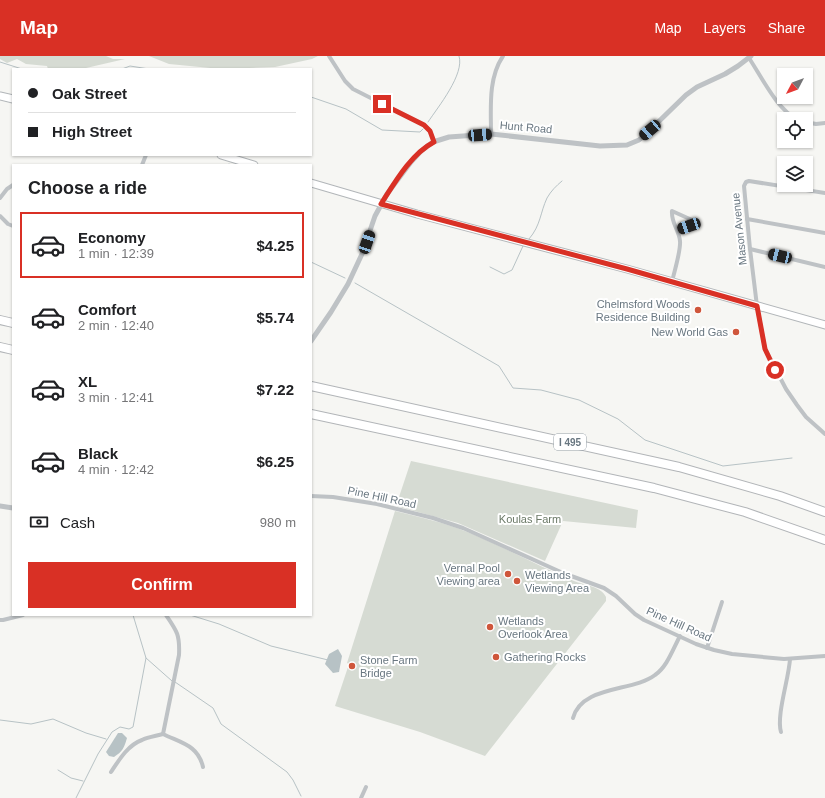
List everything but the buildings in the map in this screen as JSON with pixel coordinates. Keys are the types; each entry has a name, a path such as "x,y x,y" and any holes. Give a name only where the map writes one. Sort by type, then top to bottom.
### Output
{"highway":[{"path":"0,320 12,323"},
{"path":"0,347 12,350"},
{"name":"I 495","path":"312,386 679,467 780,496 825,512"},
{"name":"I 495","path":"312,414 662,490 745,512 825,540"}],"main road":[{"path":"0,96 12,99"},
{"path":"224,156 251,164"},
{"path":"312,183 381,204 672,282 825,325"}],"street":[{"path":"329,56 353,89 424,125 430,131 434,142"},
{"path":"490,134 491,98 494,78 498,65 503,56"},
{"path":"750,57 778,103 786,112"},
{"name":"Hunt Road","path":"312,340 330,314 348,284 362,254 375,216 381,204 410,162 421,151 434,142 449,137 490,134 600,146 628,146 650,130 686,95 698,87 725,74 750,57"},
{"path":"813,123 825,123"},
{"name":"Mason Avenue","path":"825,193 747,181 744,186 757,306 765,349 786,389 806,417 825,434"},
{"path":"0,198 7,189 12,186"},
{"path":"672,282 680,243 677,230 671,219 672,211 692,220 689,226 677,230"},
{"path":"0,216 8,224 12,226"},
{"path":"747,219 825,233"},
{"path":"750,249 825,267"},
{"name":"Pine Hill Road","path":"312,496 333,497 377,504 426,516 463,528 563,573 604,588 616,596 638,616 707,648 727,653 790,659 825,656"},
{"path":"0,506 12,508"},
{"path":"707,648 722,602"},
{"path":"1,620 19,616"},
{"path":"163,734 179,655 179,637 167,616"},
{"path":"574,718 579,706 590,698 604,692 644,681 656,675 663,667 680,636"},
{"path":"781,732 779,720 789,673 790,659"},
{"path":"111,772 120,759 134,744 141,740 163,734 192,747 201,758 203,767"},
{"path":"361,798 366,787"}],"green space":[{"path":"0,56 106,56 113,59 125,59 86,68 48,68 47,66 26,64 17,59 7,63 0,59"},
{"path":"149,56 318,56 312,59 275,67 211,68 169,64"},
{"name":"Koulas Farm","path":"411,461 638,510 636,528 563,521 545,561 458,523 396,506"},
{"name":"Koulas Farm","path":"395,511 442,523 472,534 574,581 592,586 604,593 606,597 606,601 485,756 420,732 335,706"}],"shaded area":[{"path":"338,649 342,656 339,672 333,673 325,664 329,654"},
{"path":"118,733 122,733 127,738 125,744 123,749 117,755 114,757 109,756 106,752"}],"waterway":[{"path":"428,122 450,90 458,72 460,63 459,56"},
{"path":"0,62 19,68"},
{"path":"125,68 130,66 143,68"},
{"path":"312,97 346,109 382,130 420,132 423,129"},
{"path":"529,239 536,229 547,198 562,181"},
{"path":"490,267 504,274 512,270 523,246"},
{"path":"312,262 345,278"},
{"path":"355,283 499,366 513,388 541,390 579,400 618,419 645,440 723,466 792,458"},
{"path":"76,798 98,754 112,732 120,727 129,729 133,727 146,658 133,616"},
{"path":"193,616 219,624 271,646 328,660"},
{"path":"146,658 172,681"},
{"path":"175,682 213,708 221,724 287,772 301,796"},
{"path":"0,720 31,724 53,719 86,733 106,739"},
{"path":"58,770 71,778 83,781"}],"place":[{"name":"Chelmsford Woods Residence Building","path":"698,310"},
{"name":"New World Gas","path":"736,332"},
{"name":"Vernal Pool Viewing area","path":"508,574"},
{"name":"Wetlands Viewing Area","path":"517,581"},
{"name":"Wetlands Overlook Area","path":"490,627"},
{"name":"Gathering Rocks","path":"496,657"},
{"name":"Stone Farm Bridge","path":"352,666"}],"route":[{"path":"382,104 424,125 430,131 434,142 421,151 410,162 381,204 627,269 757,306 760,329 765,349 775,370"}]}
